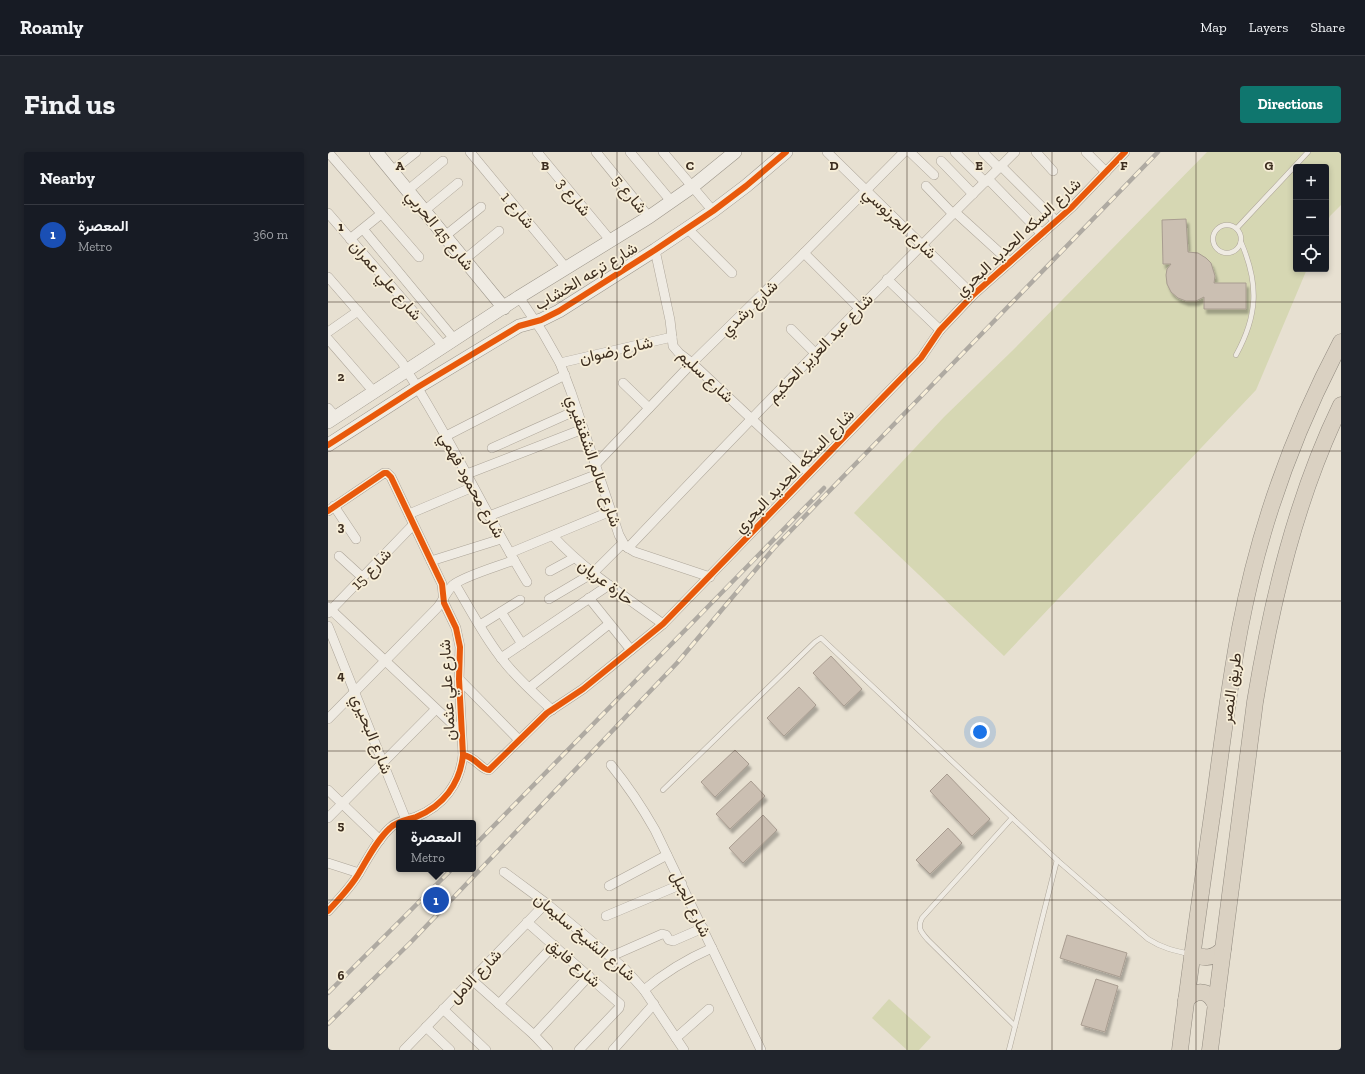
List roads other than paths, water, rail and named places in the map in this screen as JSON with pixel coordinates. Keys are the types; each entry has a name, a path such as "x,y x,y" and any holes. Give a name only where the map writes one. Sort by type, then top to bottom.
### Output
{"highway":[{"name":"طريق النصر","path":"1180,1050 1230,682 1240,627 1268,519 1285,466 1306,414 1341,342"},
{"name":"طريق النصر","path":"1210,1050 1255,702 1272,609 1297,517 1330,428 1341,405"},
{"path":"1192,954 1208,958 1214,956 1223,949"},
{"path":"1186,1000 1196,993 1202,992 1214,999 1216,1006"}],"street":[{"path":"328,152 419,257"},
{"name":"شارع 45 الحربي","path":"376,152 504,308"},
{"path":"392,171 416,152"},
{"name":"شارع 1","path":"470,152 567,269"},
{"name":"شارع 3","path":"537,152 611,241"},
{"name":"شارع 5","path":"596,152 650,217"},
{"path":"630,152 671,202"},
{"path":"662,152 713,211"},
{"name":"شارع ترعه الخشاب","path":"328,445 418,387 518,326 536,321 559,311 655,250 713,211 746,186 786,152"},
{"name":"شارع الجرنوسي","path":"827,152 973,295"},
{"name":"شارع رشدي","path":"595,465 692,363 904,152"},
{"path":"910,152 934,176"},
{"path":"955,152 987,180 1042,234"},
{"path":"983,152 1056,221"},
{"name":"شارع عبد العزيز الحكيم","path":"549,599 592,573 625,545 887,279 1015,152"},
{"path":"1036,152 1053,171"},
{"path":"1086,152 1106,172"},
{"name":"شارع السكه الحديد البحري","path":"463,755 472,757 484,769 488,770 540,719 583,689 663,624 921,358 940,330 973,295 1056,221 1125,152"},
{"name":"شارع ترعه الخشاب","path":"331,416 374,392 520,297 650,217 692,187 727,154"},
{"path":"408,190 443,161"},
{"path":"941,161 973,194"},
{"path":"424,211 458,183"},
{"path":"926,186 954,213 1010,262"},
{"path":"445,236 480,207"},
{"name":"شارع علي عمران","path":"328,213 350,239 449,344"},
{"path":"350,239 382,214"},
{"path":"687,228 732,273"},
{"path":"362,229 449,344"},
{"path":"464,260 499,231"},
{"name":"شارع سليم","path":"655,250 670,320 673,346 809,473"},
{"path":"804,253 859,308"},
{"name":"شارع محمود فهمي","path":"328,277 402,362 446,436 488,516 527,582"},
{"path":"887,279 940,330"},
{"name":"شارع سالم الشقنقيري","path":"520,297 536,321 560,363 619,535 625,545"},
{"path":"328,332 358,311"},
{"path":"791,329 815,353"},
{"name":"شارع رضوان","path":"560,363 672,337"},
{"path":"328,339 374,392"},
{"path":"446,436 565,375"},
{"path":"623,383 649,408"},
{"path":"492,448 576,410"},
{"path":"467,474 583,429"},
{"name":"شارع علي عثمان","path":"331,509 384,473 387,473 391,477 442,584 445,606 459,637 461,656 459,679 463,755 462,767 458,779 448,794 425,813 406,820"},
{"path":"488,516 598,474"},
{"path":"409,514 473,487"},
{"path":"331,509 356,539"},
{"path":"328,719 437,608 455,584 553,536 611,512"},
{"name":"شارع 15","path":"329,610 413,525"},
{"name":"حارة عريان","path":"553,536 574,558 592,573 663,624"},
{"path":"431,561 501,539"},
{"path":"625,545 634,552 710,577"},
{"path":"339,556 362,577"},
{"path":"550,571 574,558"},
{"path":"455,584 501,658 552,710"},
{"path":"501,658 608,585"},
{"path":"589,598 631,650"},
{"path":"480,624 520,600"},
{"path":"329,610 385,660 461,732"},
{"path":"501,612 522,644"},
{"path":"529,688 609,624"},
{"name":"شارع البحيري","path":"328,626 406,820"},
{"name":"شارع علي عثمان","path":"459,679 519,740"},
{"path":"328,818 436,709"},
{"name":"شارع الجبل","path":"610,765 627,785 642,807 682,884 761,1050"},
{"path":"328,790 380,840"},
{"name":"شارع علي عثمان","path":"328,911 345,892 390,827 396,824"},
{"path":"609,886 667,855"},
{"path":"328,863 359,873"},
{"name":"شارع الشيخ سليمان","path":"504,872 546,903 612,956 644,990 684,1050"},
{"path":"606,916 682,884"},
{"name":"شارع الامل","path":"404,1050 546,903"},
{"name":"شارع فايق","path":"527,922 618,1002 620,1006 579,1050"},
{"path":"612,956 662,934 666,935 669,940 673,941 703,928"},
{"path":"499,1004 554,945"},
{"path":"644,990 668,971 712,948"},
{"path":"534,1035 589,976"},
{"path":"472,980 534,1035 548,1050"},
{"path":"613,1050 654,1004"},
{"path":"676,1038 709,1009"},
{"path":"443,1010 486,1050"},
{"path":"426,1027 450,1050"}],"lane":[{"path":"1237,228 1308,152"},
{"path":"1236,355 1250,324 1254,296 1252,274 1241,234 1237,228 1231,225 1224,225 1218,228 1214,233 1213,240 1215,247 1220,252 1226,254 1239,248 1242,242"},
{"path":"664,790 815,642 821,638 1057,860 1148,939 1169,950 1192,954"},
{"path":"1012,818 922,918 919,924 920,930 928,940 1015,1026"},
{"path":"1009,1050 1057,860"}],"railway":[{"path":"328,1024 412,941 677,663 774,548 1158,152"},
{"path":"476,844 824,488"},
{"path":"328,993 449,872"}],"place":[{"name":"المعصرة","path":"436,900"}]}
